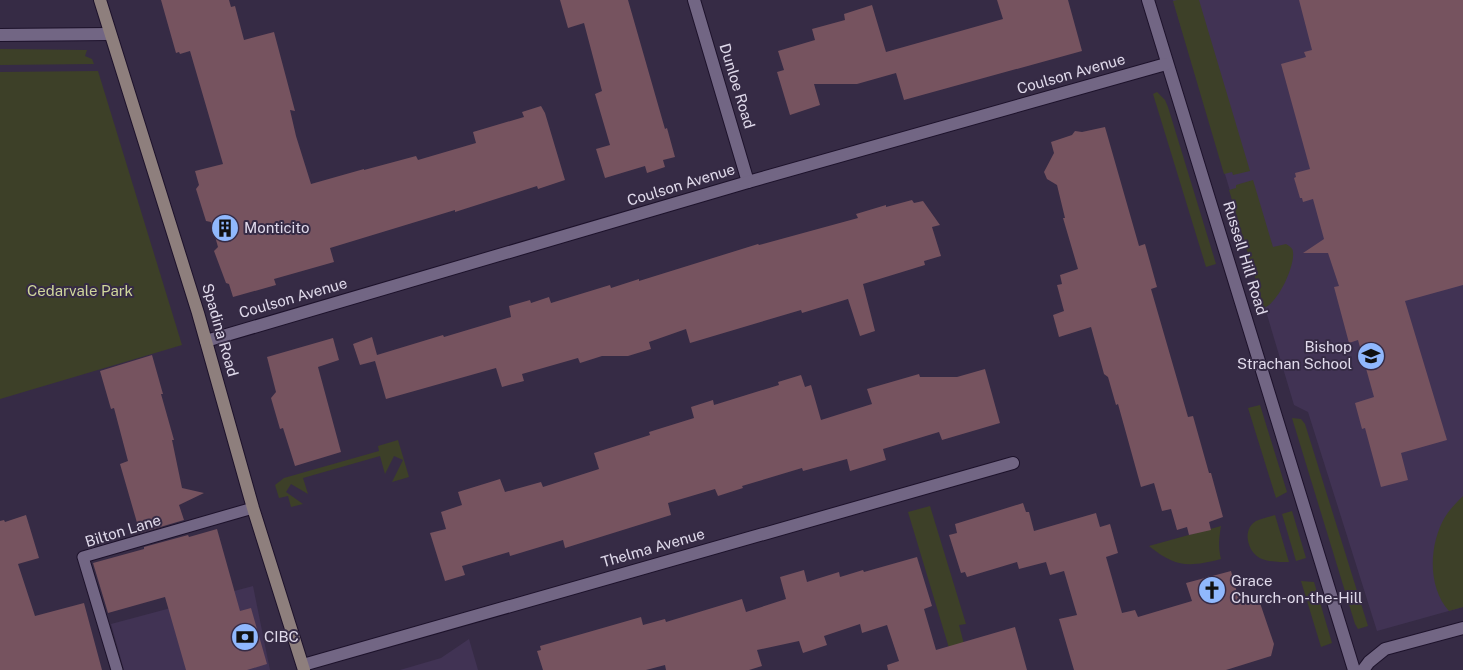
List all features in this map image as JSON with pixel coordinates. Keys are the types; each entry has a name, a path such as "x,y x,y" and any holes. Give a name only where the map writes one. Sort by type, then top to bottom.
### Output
{"street":[{"name":"Spadina Road","path":"100,0 206,341 303,668"},
{"name":"Dunloe Road","path":"694,0 748,182"},
{"name":"Russell Hill Road","path":"1148,0 1166,64 1354,670"},
{"path":"0,35 110,34"},
{"name":"Coulson Avenue","path":"206,341 748,182 1166,64"},
{"name":"Thelma Avenue","path":"303,668 1013,463"},
{"path":"1363,670 1369,662 1385,649 1463,628"}],"lane":[{"name":"Bilton Lane","path":"117,670 83,557 254,508"}],"shaded area":[{"name":"Bishop Strachan School","path":"1173,0 1463,0 1463,607 1377,631 1308,412 1294,405"},
{"path":"253,586 270,670 124,670 111,624"},
{"path":"469,639 478,670 400,670 441,658"}],"green space":[{"path":"1199,0 1250,171 1233,175 1232,172 1224,174 1173,1"},
{"path":"0,49 87,50 85,56 92,59 94,64 0,65"},
{"name":"Cedarvale Park","path":"98,71 182,345 0,399 0,72"},
{"path":"1157,92 1165,100 1168,107 1216,264 1206,267 1153,94"},
{"path":"1253,180 1273,247 1286,244 1292,248 1293,252 1291,266 1280,292 1264,308 1229,190 1236,188 1236,185"},
{"path":"1260,405 1287,492 1276,498 1248,408"},
{"path":"1292,418 1301,419 1305,424 1368,626 1358,629 1355,624"},
{"path":"398,440 409,477 392,482 403,460 394,456 385,474 380,456 303,478 308,494 291,484 286,492 303,504 291,507 288,496 279,498 275,485 284,478 379,451 378,446"},
{"path":"1463,496 1463,607 1449,611 1437,590 1434,578 1433,552 1445,517"},
{"path":"930,506 966,624 959,625 964,644 949,648 908,512"},
{"path":"1292,511 1306,558 1296,561 1282,514"},
{"path":"1275,515 1289,562 1262,559 1253,552 1248,542 1251,525 1258,520"},
{"path":"1221,526 1219,550 1221,559 1183,564 1167,558 1149,546"},
{"path":"1301,581 1314,582 1332,643 1321,647"}],"building":[{"path":"161,0 229,0 231,7 235,6 244,40 274,32 295,111 290,110 296,136 311,184 416,156 418,160 476,143 473,132 524,117 522,112 541,106 545,113 565,180 538,189 537,186 330,248 334,262 274,279 276,285 233,297 214,251 218,247 211,222 206,221 196,189 199,185 195,171 223,164 190,51 180,54 179,52 176,53"},
{"path":"560,0 628,0 665,129 667,128 675,157 663,160 665,167 647,173 645,166 605,178 596,149 610,145 595,94 602,91 584,23 568,28"},
{"path":"997,0 1068,0 1082,51 904,100 896,73 857,84 814,84 820,105 790,115 777,72 784,70 778,51 815,40 812,29 845,20 844,14 872,5 886,52 1003,19"},
{"path":"1299,0 1463,0 1463,285 1405,301 1447,440 1401,453 1408,480 1381,487 1365,428 1362,429 1355,403 1374,397 1358,340 1349,343 1334,287 1339,286 1328,253 1303,253 1324,239 1313,199 1303,202 1294,178 1296,177 1295,173 1310,169 1281,64 1306,57 1304,52 1312,50"},
{"path":"1105,127 1139,246 1145,244 1157,287 1151,289 1188,417 1193,416 1223,517 1209,522 1211,530 1189,535 1187,527 1177,530 1171,509 1162,511 1154,483 1141,487 1118,404 1116,405 1108,377 1104,374 1091,327 1059,337 1053,315 1064,311 1057,285 1062,284 1060,275 1078,269 1063,218 1065,218 1057,185 1047,179 1044,172 1054,153 1051,142 1072,135 1075,131 1082,132"},
{"path":"912,200 914,203 923,201 940,225 932,227 941,256 924,261 925,265 863,284 875,331 860,336 848,299 802,313 801,310 690,343 686,329 649,342 651,349 628,356 602,356 580,363 578,358 522,374 524,381 502,387 496,368 386,399 375,361 360,365 353,344 372,337 377,355 511,317 509,306 530,300 531,303 549,297 551,303 610,285 611,288 639,279 639,281 758,244 858,218 856,214 886,205 886,207"},
{"path":"333,338 339,360 318,367 341,452 295,466 283,428 280,429 271,398 276,392 267,357"},
{"path":"152,355 174,440 172,440 182,488 204,493 179,505 184,520 140,533 120,464 128,461 114,408 111,409 100,371"},
{"path":"985,369 1000,423 942,440 939,432 883,449 886,460 850,471 847,459 803,471 802,468 742,486 743,488 718,496 715,489 668,503 671,515 565,548 563,540 510,556 509,552 462,566 465,575 445,581 430,533 446,529 441,512 462,505 458,492 500,479 505,492 541,482 543,487 599,469 594,453 650,435 649,432 694,418 691,407 713,400 714,405 779,385 778,382 801,375 805,387 811,385 821,420 872,404 867,389 919,374 920,377 957,377"},
{"name":"Grace Church-on-the-Hill","path":"1023,503 1026,512 1029,512 1034,531 1096,513 1100,527 1110,524 1118,553 1106,557 1122,613 1135,610 1138,617 1192,601 1186,583 1231,571 1239,600 1250,597 1260,603 1274,644 1271,656 1226,670 1074,670 1059,619 1077,615 1064,571 1050,575 1046,562 1019,569 1017,562 967,577 965,572 961,573 949,535 957,533 955,524"},
{"path":"26,515 39,558 18,564 35,616 84,603 102,670 0,670 0,521 4,520 5,522"},
{"path":"217,529 240,611 251,608 267,664 247,670 186,670 165,597 108,613 93,563 144,549 144,547"},
{"path":"917,557 932,606 924,609 936,650 1015,627 1027,670 888,670 887,665 899,661 887,625 862,633 860,624 824,636 827,645 803,653 799,641 757,650 762,666 749,670 666,670 665,665 646,670 543,670 537,651 541,650 540,646 641,617 643,625 665,619 666,622 742,599 746,612 786,599 780,577 804,570 807,582 839,572 840,577 863,570 864,572"}],"place":[{"name":"Monticito","path":"225,228"},
{"name":"Bishop Strachan School","path":"1371,356"},
{"name":"Grace Church-on-the-Hill","path":"1212,590"},
{"name":"CIBC","path":"245,637"}]}
